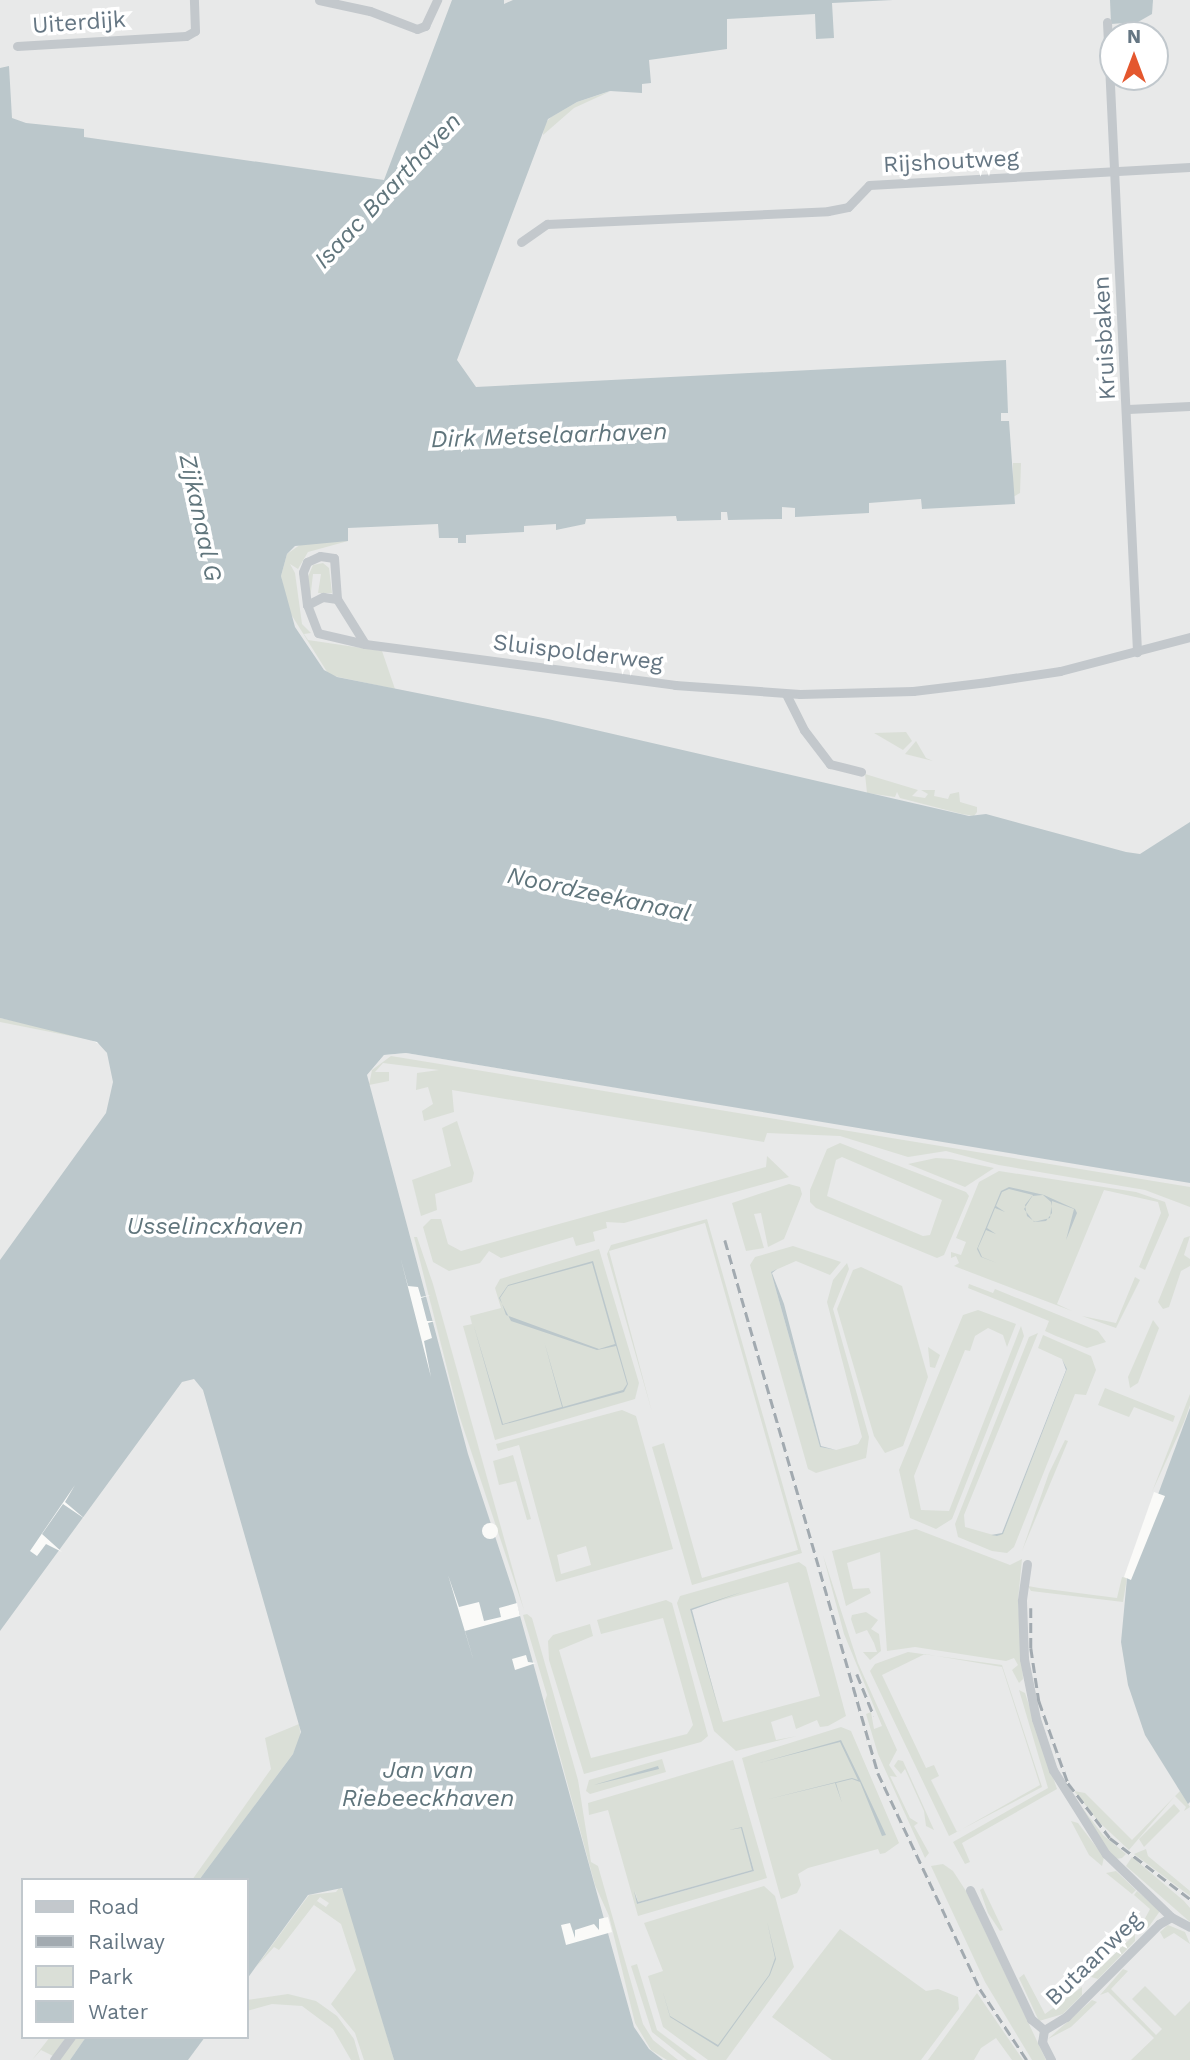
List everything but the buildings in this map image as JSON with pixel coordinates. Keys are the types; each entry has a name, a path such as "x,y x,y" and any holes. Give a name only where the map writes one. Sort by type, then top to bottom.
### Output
{"street":[{"name":"Uiterdijk","path":"17,47 186,36 195,31 194,0"},
{"path":"319,0 370,11 417,29 425,26 437,0"},
{"name":"Kruisbaken","path":"1111,91 1128,409 1137,652"},
{"name":"Rijshoutweg","path":"521,242 547,224 828,211 848,207 869,185 1190,167"},
{"path":"1128,409 1190,406"},
{"name":"Sluispolderweg","path":"365,644 337,599 334,558 320,556 307,562 303,572 307,605 318,634 365,644 674,685 786,694 951,686 1060,671 1190,637"},
{"path":"307,605 323,597 337,599"},
{"path":"786,694 804,730 830,764 861,772"},
{"path":"1027,1564 1022,1601 1024,1659 1050,1762 1094,1839 1171,1917 1190,1927"},
{"path":"970,1890 1032,2020 1044,2030 1042,2042 1051,2060"},
{"name":"Butaanweg","path":"1044,2030 1066,2017 1171,1917"},
{"path":"54,2060 70,2039"}],"shaded area":[{"path":"0,0 1190,0 1190,924 193,735 0,317"},
{"path":"0,1018 83,1036 101,1045 107,1053 367,1075 384,1055 406,1053 1190,1181 1190,2060 0,2060"}],"green space":[{"path":"611,91 574,108 543,135 544,124 551,117 577,102"},
{"path":"1013,463 1021,463 1020,493 1013,497"},
{"path":"348,541 308,552 298,569 290,564 295,573 302,624 311,633 304,634 308,640 382,651 395,689 329,675 289,611 281,576 287,554 304,542"},
{"path":"323,563 329,568 332,593 318,593 321,574 313,574 310,600 307,579 313,565"},
{"path":"906,732 912,741 903,750 874,733"},
{"path":"916,741 926,758 933,761 905,754"},
{"path":"865,774 918,790 912,796 925,798 928,794 921,790 935,790 934,796 948,799 950,794 959,792 960,802 977,807 977,812 974,816 962,814 900,798 897,792 895,797 867,793"},
{"path":"0,1018 83,1036 86,1039 0,1022"},
{"path":"391,1056 1190,1187 1190,1207 1145,1190 999,1165 946,1151 908,1157 840,1136 767,1133 764,1142 452,1090 454,1112 424,1121 422,1111 433,1104 428,1087 416,1090 417,1073 439,1070 383,1063 375,1072 389,1072 389,1081 369,1085 372,1070"},
{"path":"457,1121 474,1173 472,1182 435,1194 437,1210 421,1216 412,1180 451,1166 442,1128"},
{"path":"840,1143 966,1192 969,1196 944,1255 937,1258 816,1208 810,1202 810,1190 827,1149","holes":["842,1157 942,1200 930,1235 923,1236 827,1196 836,1160"]},
{"path":"767,1156 789,1177 624,1223 606,1222 607,1228 593,1232 595,1241 576,1246 573,1237 501,1258 489,1251 480,1263 449,1271 433,1262 423,1227 431,1219 441,1219 448,1244 461,1251 766,1167"},
{"path":"936,1158 994,1168 965,1187 908,1164"},
{"path":"999,1171 1136,1192 1165,1202 1169,1215 1145,1270 1139,1267 1161,1213 1158,1202 1104,1190 1057,1304 1072,1311 954,1266 959,1263 956,1256 951,1258 951,1252 961,1255 966,1242 956,1238 979,1182"},
{"path":"789,1184 800,1187 802,1194 784,1239 768,1247 761,1213 754,1214 764,1248 746,1251 732,1203"},
{"path":"707,1219 802,1553 692,1585 652,1447 664,1443 702,1578 798,1550 705,1223 609,1251 652,1412 607,1254 611,1245"},
{"path":"1190,1236 1184,1255 1190,1259 1190,1266 1181,1271 1169,1307 1163,1309 1158,1302 1184,1238"},
{"path":"414,1237 417,1237 433,1284 524,1610 458,1412"},
{"path":"793,1246 841,1262 830,1275 796,1261 771,1272 820,1447 836,1450 858,1444 862,1437 827,1302 833,1280 847,1263 849,1269 833,1309 869,1437 866,1458 816,1473 808,1469 750,1265 755,1257"},
{"path":"599,1249 639,1383 635,1399 495,1440 463,1326 472,1324 470,1316 501,1308 495,1288 500,1279"},
{"path":"861,1267 902,1286 928,1377 903,1446 885,1453 874,1436 837,1309 853,1270"},
{"path":"1135,1277 1140,1280 1116,1328 1082,1316 1116,1323"},
{"path":"969,1284 993,1293 995,1289 1098,1331 1106,1342 1087,1348 1056,1336 1045,1331 1049,1321 968,1288"},
{"path":"978,1310 1016,1324 1007,1347 1003,1335 988,1328 975,1336 970,1351 965,1350 914,1476 921,1510 949,1511 1021,1326 1024,1336 952,1519 936,1529 910,1518 899,1470 963,1315"},
{"path":"1153,1320 1159,1328 1138,1383 1130,1388 1128,1377"},
{"path":"1038,1333 964,1515 965,1527 997,1536 1003,1533 1067,1369 1062,1359 1038,1348 1043,1335 1091,1356 1096,1370 1086,1395 1075,1394 1014,1547 1007,1553 992,1551 958,1537 955,1524 1029,1337"},
{"path":"928,1347 940,1355 935,1368 930,1367"},
{"path":"1105,1388 1175,1416 1173,1422 1134,1407 1129,1417 1098,1405"},
{"path":"1190,1394 1190,1405 1184,1422 1152,1492"},
{"path":"622,1410 636,1416 673,1549 556,1582 519,1445 498,1451 496,1444","holes":["586,1546 591,1565 561,1574 557,1555"]},
{"path":"1065,1440 1068,1441 1022,1551 1049,1473"},
{"path":"513,1455 531,1519 527,1520 516,1481 499,1485 493,1461"},
{"path":"916,1529 1010,1565 1022,1559 1018,1600 1023,1679 1019,1683 1012,1670 1018,1665 1014,1658 1006,1661 915,1647 887,1651 880,1552 847,1563 853,1589 869,1588 871,1593 846,1606 832,1551"},
{"path":"823,1555 858,1663 897,1750 889,1765 897,1777 890,1776 910,1818 918,1823 914,1826 929,1853 925,1858 878,1754 866,1714 871,1712 874,1729 882,1726 844,1634"},
{"path":"799,1562 806,1567 846,1716 828,1726 820,1727 817,1720 796,1729 792,1715 771,1722 776,1740 797,1736 736,1751 714,1731 677,1603 680,1596","holes":["788,1582 820,1696 723,1722 690,1609"]},
{"path":"1122,1577 1127,1578 1123,1602 1031,1591 1028,1586 1117,1598"},
{"path":"666,1600 672,1603 708,1736 701,1742 584,1774 549,1660 548,1641 553,1635 590,1624 593,1636 559,1650 591,1758 687,1734 693,1725 663,1618 601,1634 597,1620"},
{"path":"866,1612 878,1620 871,1629 879,1634 881,1651 870,1660 863,1652 877,1652 874,1643 867,1630 856,1634 851,1619 852,1615"},
{"path":"527,1614 532,1618 578,1780 591,1862 598,1866 643,2024 653,2040 678,2060 667,2060 651,2050 635,2023 609,1916 595,1885 545,1701 547,1695 523,1615"},
{"path":"908,1652 924,1654 882,1675 926,1768 934,1765 939,1776 931,1780 957,1832 949,1836 870,1671 875,1664"},
{"path":"936,1656 1002,1665 1042,1787 962,1829 1040,1785 1002,1667"},
{"path":"1019,1690 1025,1693 1057,1789 962,1843 970,1862 965,1864 953,1842 1048,1788"},
{"path":"299,1724 301,1738 293,1754 200,1878 193,1878 271,1769 265,1738"},
{"path":"841,1727 851,1731 899,1843 885,1853 880,1854 878,1849 808,1868 798,1874 801,1885 797,1893 781,1899 742,1758"},
{"path":"662,1759 666,1772 590,1794 586,1791 589,1780"},
{"path":"733,1760 767,1878 638,1916 608,1810 589,1815 588,1803","holes":["748,1848 754,1871 637,1904 635,1891 638,1902 753,1870"]},
{"path":"898,1760 903,1761 934,1830 926,1826 924,1811 905,1769 901,1774 894,1766"},
{"path":"1074,1791 1085,1793 1132,1840 1174,1797 1129,1850 1099,1822"},
{"path":"1180,1791 1190,1807 1184,1811 1186,1807 1175,1796"},
{"path":"1074,1797 1103,1835 1126,1854 1122,1858 1116,1859 1098,1837"},
{"path":"1174,1804 1180,1811 1144,1847 1139,1839"},
{"path":"1071,1821 1078,1823 1104,1857 1102,1866 1089,1855"},
{"path":"1146,1849 1148,1856 1190,1891 1190,1896 1134,1854"},
{"path":"1132,1857 1184,1901 1190,1908 1190,1922 1126,1866"},
{"path":"943,1864 953,1871 966,1891 1046,2060 1032,2060 985,1982 931,1866"},
{"path":"1116,1871 1136,1890 1132,1894 1106,1873"},
{"path":"764,1886 775,1896 794,1967 726,2060 708,2060 663,2027 648,1976 663,1971 644,1923"},
{"path":"339,1888 345,1890 394,2060 364,2060 355,2033 331,2004 356,1970 341,1924 314,1905 317,1901 326,1907 329,1903 320,1897 279,1950 274,1947 256,1967 309,1895 336,1892"},
{"path":"983,1888 1003,1930 1000,1931 988,1913 980,1890"},
{"path":"1137,1891 1160,1911 1148,1928 1140,1928 1150,1909 1134,1895"},
{"path":"1168,1925 1185,1932 1190,1944 1174,1933 1164,1939 1160,1932"},
{"path":"840,1929 926,1991 938,1989 958,1997 959,2009 921,2060 832,2060 772,2017"},
{"path":"1135,1934 1135,1941 1098,1979 1091,1977"},
{"path":"637,1964 657,2030 697,2060 687,2060 652,2032 631,1966"},
{"path":"1123,1969 1128,1971 1111,1989 1156,2035 1162,2029 1132,1999 1145,1986 1175,2016 1190,2001 1190,2060 1131,2060 1154,2038 1108,1992 1100,1995"},
{"path":"1024,1974 1045,2014 1082,1987 1082,1995 1063,2014 1039,2021 1019,1978"},
{"path":"977,1993 1023,2060 1012,2060 996,2038 981,2048 974,2060 928,2060"},
{"path":"288,1994 316,2001 337,2016 354,2039 360,2060 351,2060 333,2029 302,2006 272,2004 248,2011 248,2000"},
{"path":"1092,2000 1097,2002 1071,2027 1048,2039"},
{"path":"48,2039 65,2039 53,2056 41,2050 32,2060"},
{"path":"75,2039 85,2039 70,2060 59,2060"}],"water":[{"path":"452,0 504,0 504,4 513,0 893,0 832,3 834,38 816,39 815,14 727,19 727,49 649,60 651,83 642,84 642,93 610,91 577,102 548,119 457,360 476,387 1006,360 1008,413 1001,413 1001,421 1009,421 1015,504 922,509 921,499 869,503 869,513 795,517 795,508 782,507 782,519 728,520 727,512 721,512 721,520 677,521 676,516 586,519 585,524 556,530 556,524 524,526 524,532 466,535 466,543 458,543 458,538 439,538 438,524 348,528 348,541 295,546 287,554 281,576 295,627 324,670 337,677 548,719 969,816 986,814 1126,852 1140,854 1190,822 1190,1183 406,1053 384,1055 367,1075 468,1454 514,1594 634,2027 649,2049 663,2060 394,2060 342,1888 308,1895 248,1978 248,1878 200,1878 293,1754 301,1732 203,1390 194,1379 182,1382 0,1631 0,1260 106,1113 113,1082 107,1053 97,1042 0,1018 0,68 9,66 12,118 26,123 84,129 84,137 384,180"},
{"path":"1110,0 1153,0 1152,14 1140,21 1111,21"},
{"path":"1009,1187 1044,1195 1075,1209 1077,1213 1066,1240 1074,1209 1052,1201 1051,1206 1051,1202 1043,1195 1032,1196 1009,1189 1002,1192 996,1206 1005,1212 995,1208 987,1228 996,1234 986,1230 978,1248 982,1257 997,1263 981,1257 977,1249 1001,1191"},
{"path":"593,1261 628,1384 624,1392 502,1425 473,1323 503,1424 562,1407 544,1341 563,1407 623,1390 627,1384 616,1346 597,1350 511,1321 508,1316 599,1349 615,1344 592,1263 508,1286 500,1298 502,1304 499,1298 508,1285"},
{"path":"777,1269 772,1273 784,1304 821,1446 836,1450 820,1447 771,1272"},
{"path":"1062,1359 1067,1369 1003,1534 991,1535 1002,1533 1066,1370"},
{"path":"1190,1408 1188,1804 1145,1735 1128,1685 1121,1642 1127,1578"},
{"path":"742,1592 692,1610 720,1715 690,1609"},
{"path":"841,1740 886,1835 882,1836 860,1782 852,1779 836,1783 842,1803 835,1783 769,1799 852,1778 858,1780 840,1742 759,1763"},
{"path":"658,1766 659,1769 594,1785 597,1784"},
{"path":"742,1827 754,1871 637,1904 634,1891 638,1902 752,1870 741,1828 729,1830"},
{"path":"767,1921 776,1959 770,1975 718,2047 670,2017 662,1989 670,2016 718,2045 769,1975 775,1958"},
{"path":"85,2039 204,2039 188,2060 70,2060"}],"pier":[{"path":"400,1256 408,1286 418,1287 421,1297 431,1295 421,1298 427,1321 435,1321 428,1323 432,1338 424,1341 431,1377"},
{"path":"75,1485 65,1502 85,1519 63,1504 42,1534 62,1552 46,1544 37,1556 30,1551"},
{"path":"1154,1492 1165,1496 1131,1580 1124,1577"},
{"path":"487,1523 493,1523 498,1531 496,1537 487,1539 482,1534 482,1528"},
{"path":"448,1575 459,1607 479,1602 484,1621 501,1617 499,1608 517,1603 520,1616 465,1631 475,1665"},
{"path":"526,1655 528,1662 536,1663 515,1670 512,1659"},
{"path":"608,1917 612,1932 566,1945 561,1925 570,1923 575,1938 575,1930 594,1924 599,1930 599,1919"}],"railway":[{"path":"725,1240 878,1773 980,1989 1027,2060"},
{"path":"1031,1608 1031,1648 1039,1701 1068,1783 1110,1838 1190,1899"},
{"path":"857,1674 874,1716"}],"water label":[{"name":"Isaac Baarthaven","path":"388,191"},
{"name":"Dirk Metselaarhaven","path":"549,436"},
{"name":"Zijkanaal G","path":"200,518"},
{"name":"Noordzeekanaal","path":"599,895"},
{"name":"Usselincxhaven","path":"215,1227"},
{"name":"Jan van Riebeeckhaven","path":"428,1785"}]}
